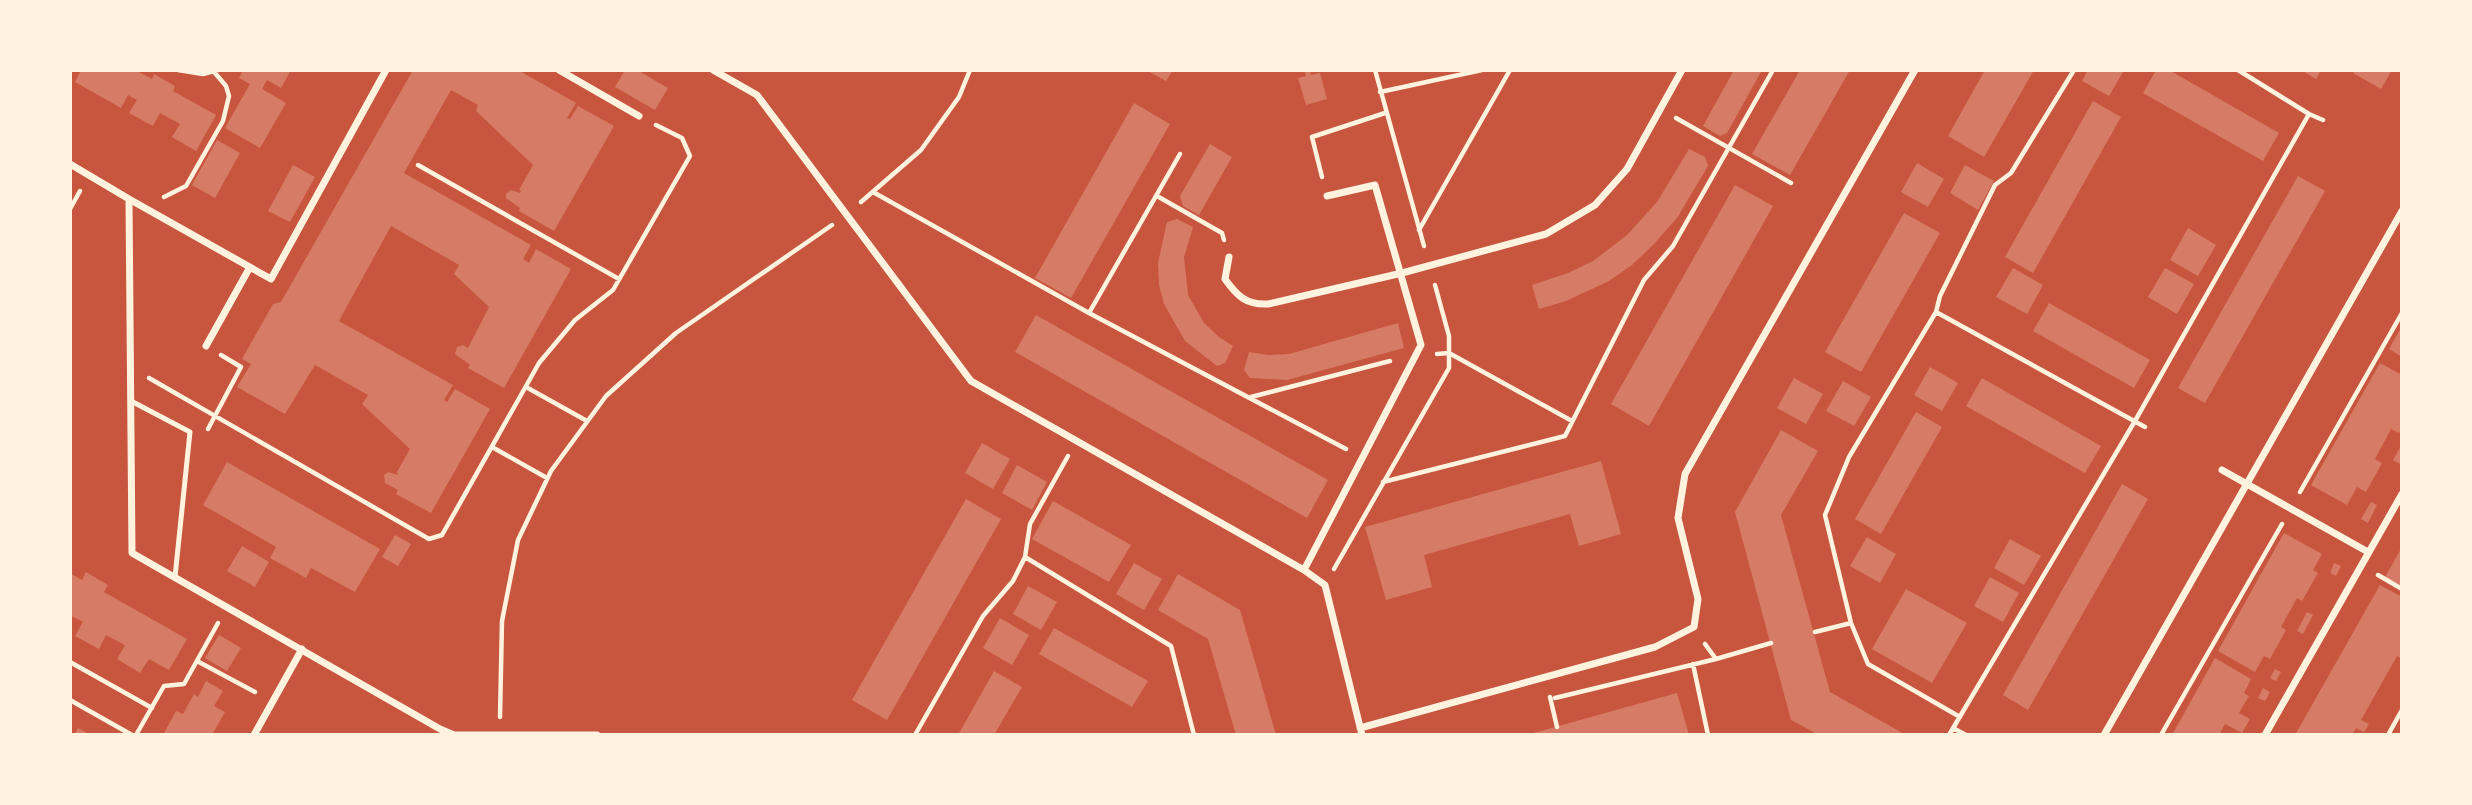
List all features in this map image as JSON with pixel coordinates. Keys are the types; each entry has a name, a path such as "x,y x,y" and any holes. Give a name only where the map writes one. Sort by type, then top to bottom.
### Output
{"street":[{"path":"70,164 271,279 386,70"},
{"path":"559,70 639,116"},
{"path":"713,70 757,95 971,381 1325,584 1361,732 1542,676 1656,647 1694,628 1698,600 1678,518 1685,474 1915,70"},
{"path":"1229,257 1225,279 1236,295 1252,305 1268,304 1402,273 1546,234 1594,205 1627,169 1682,70"},
{"path":"1304,570 1421,345 1375,185 1327,196"},
{"path":"129,199 132,553 454,735 597,735"},
{"path":"2104,735 2402,211"},
{"path":"206,346 250,267"},
{"path":"2222,470 2368,552"},
{"path":"2265,735 2402,494"},
{"path":"254,735 302,649"}],"lane":[{"path":"131,401 190,432 175,578"}],"path":[{"path":"144,206 186,186 223,121 229,96 217,71 203,74 178,70"},
{"path":"499,735 502,621 518,540 547,478 587,421 606,396 676,333 847,214 920,150 959,97 970,70"},
{"path":"1380,92 1482,70"},
{"path":"1419,230 1510,70"},
{"path":"1383,482 1565,436 1644,280 1673,246 1773,70"},
{"path":"1960,717 1868,664 1851,623 1825,515 1849,457 1936,312 1940,296 1995,185 2011,173 2074,70"},
{"path":"2238,70 2323,120"},
{"path":"1660,109 1791,183"},
{"path":"1327,196 1312,137 1385,113"},
{"path":"1949,735 2135,421 2309,114"},
{"path":"130,367 429,538 442,535 539,363 575,320 613,290 690,156 682,138 639,116"},
{"path":"1089,313 1180,154"},
{"path":"418,165 619,279"},
{"path":"873,192 1089,313 1362,457"},
{"path":"1157,196 1222,233 1229,257"},
{"path":"1936,312 2145,427"},
{"path":"190,432 207,430 241,367 206,346"},
{"path":"526,387 587,421"},
{"path":"915,735 983,616 1013,581 1025,557 1030,524 1077,441"},
{"path":"492,447 547,478"},
{"path":"1025,557 1171,646 1194,735"},
{"path":"70,700 134,735 164,686 184,684 227,607"},
{"path":"1815,632 1851,623"},
{"path":"1716,659 1771,643"},
{"path":"197,661 273,702"},
{"path":"70,662 152,708"},
{"path":"1693,664 1708,735"},
{"path":"1542,676 1558,727"},
{"path":"2388,735 2402,710"},
{"path":"1953,728 1966,735"}],"building":[{"path":"81,70 140,70 139,72 152,79 154,74 175,86 173,91 216,115 196,151 172,137 180,124 160,113 153,126 129,113 137,100 128,95 121,108 75,82"},
{"path":"243,70 291,70 281,88 267,80 262,89 286,103 260,148 225,128 250,84 239,78"},
{"path":"413,70 518,70 576,103 567,118 570,119 578,106 614,126 554,231 519,211 520,208 506,198 506,194 511,190 520,193 519,190 533,165 476,111 478,105 451,90 404,173 531,245 523,259 529,263 536,249 571,269 504,388 468,368 470,365 455,354 457,347 463,345 468,348 489,307 454,274 459,265 391,226 339,321 453,385 444,400 447,402 455,389 490,409 431,513 396,494 398,490 385,483 384,475 388,472 398,475 397,472 410,449 362,404 368,395 315,365 285,414 237,387 251,364 242,359 273,304 281,302"},
{"path":"625,70 637,70 668,88 655,110 615,87"},
{"path":"1146,70 1173,70 1166,81"},
{"path":"1304,70 1310,70 1311,75 1320,73 1327,99 1306,105 1298,78 1306,76"},
{"path":"1734,70 1762,70 1727,133 1720,136 1703,126"},
{"path":"1800,70 1850,70 1790,175 1752,154"},
{"path":"1985,70 2034,70 1984,157 1948,136"},
{"path":"2088,70 2124,70 2109,96 2082,81"},
{"path":"2156,70 2169,70 2279,133 2263,161 2143,93"},
{"path":"2301,70 2321,70 2316,79"},
{"path":"2355,70 2392,70 2381,89 2353,73"},
{"path":"2093,101 2121,117 2033,273 2005,257"},
{"path":"1134,103 1170,124 1071,298 1035,278"},
{"path":"217,140 240,153 215,198 192,185"},
{"path":"1210,144 1232,157 1199,215 1183,206 1180,196"},
{"path":"1689,149 1705,157 1708,166 1677,218 1653,245 1632,265 1609,281 1566,301 1539,309 1532,285 1593,261 1627,235 1657,202"},
{"path":"1917,163 1944,179 1928,207 1901,192"},
{"path":"293,165 315,177 290,222 268,211"},
{"path":"1965,165 1994,181 1978,210 1950,193"},
{"path":"2298,176 2325,191 2205,403 2178,388"},
{"path":"1735,185 1773,206 1649,426 1611,404"},
{"path":"1904,213 1940,233 1861,372 1825,352"},
{"path":"1177,219 1193,227 1184,257 1188,295 1204,323 1233,346 1225,363 1217,366 1185,341 1164,304 1159,285 1158,263 1167,222"},
{"path":"2188,228 2216,245 2198,276 2170,260"},
{"path":"2013,268 2043,285 2027,314 1996,297"},
{"path":"2165,268 2194,284 2177,314 2148,297"},
{"path":"2049,303 2150,360 2134,388 2033,331"},
{"path":"1036,315 1328,480 1307,518 1015,352"},
{"path":"1398,323 1404,348 1287,380 1250,378 1244,370 1249,352 1289,354"},
{"path":"2402,326 2402,357 2389,349"},
{"path":"2380,363 2402,375 2402,427 2399,433 2391,429 2375,459 2382,463 2366,492 2357,487 2347,505 2311,485"},
{"path":"1930,367 1958,383 1942,411 1914,395"},
{"path":"1794,378 1823,394 1806,424 1777,408"},
{"path":"1982,378 2101,446 2085,473 1966,406"},
{"path":"1843,381 1871,397 1854,426 1826,411"},
{"path":"1916,412 1942,427 1881,534 1855,519"},
{"path":"1781,430 1818,451 1781,515 1830,692 1906,735 1819,735 1791,720 1735,512"},
{"path":"982,443 1010,459 993,489 965,473"},
{"path":"2402,444 2402,460 2400,464 2393,460"},
{"path":"1601,461 1621,534 1579,546 1570,514 1424,555 1432,587 1386,600 1365,527"},
{"path":"227,462 380,549 355,592 311,568 306,578 270,558 276,547 203,505"},
{"path":"1017,465 1047,482 1032,510 1002,493"},
{"path":"2122,484 2148,499 2028,710 2003,695"},
{"path":"966,499 1001,519 887,720 852,700"},
{"path":"1053,501 1131,545 1109,582 1032,539"},
{"path":"2371,502 2377,505 2368,523 2361,519"},
{"path":"2284,533 2322,554 2313,570 2318,573 2302,601 2297,598 2281,627 2286,630 2270,659 2264,656 2255,672 2218,651"},
{"path":"395,535 411,544 398,566 382,557"},
{"path":"1867,537 1896,554 1880,583 1850,566"},
{"path":"2010,539 2041,556 2024,585 1994,568"},
{"path":"242,546 269,562 255,587 227,571"},
{"path":"2402,547 2402,586 2385,577"},
{"path":"1134,563 1162,579 1144,610 1116,594"},
{"path":"2334,563 2341,566 2336,576 2330,573"},
{"path":"86,572 108,585 104,592 187,639 169,670 149,659 140,673 117,659 125,645 106,635 99,649 75,636 83,622 70,615 70,573 82,580"},
{"path":"1178,574 1240,610 1276,735 1236,735 1208,639 1158,610"},
{"path":"1990,577 2019,593 2003,622 1974,606"},
{"path":"2380,585 2402,597 2402,659 2397,656 2361,720 2369,724 2364,732 2356,728 2352,735 2295,735"},
{"path":"1028,586 1057,602 1041,630 1013,614"},
{"path":"1906,589 1967,623 1932,683 1872,649"},
{"path":"2307,612 2313,615 2303,634 2297,631"},
{"path":"1000,618 1029,635 1012,665 983,648"},
{"path":"1054,628 1148,681 1132,707 1039,654"},
{"path":"219,635 241,648 227,671 205,658"},
{"path":"2215,658 2251,679 2244,693 2249,696 2239,713 2250,719 2242,733 2225,724 2219,735 2172,735"},
{"path":"2275,669 2281,672 2276,681 2270,678"},
{"path":"994,671 1022,687 994,735 958,735"},
{"path":"206,681 223,691 214,706 225,712 212,735 163,735 176,711 183,714 194,694 198,697"},
{"path":"2263,688 2270,692 2265,701 2258,698"},
{"path":"1677,693 1689,735 1530,734"},
{"path":"78,728 91,735 74,735"}]}
